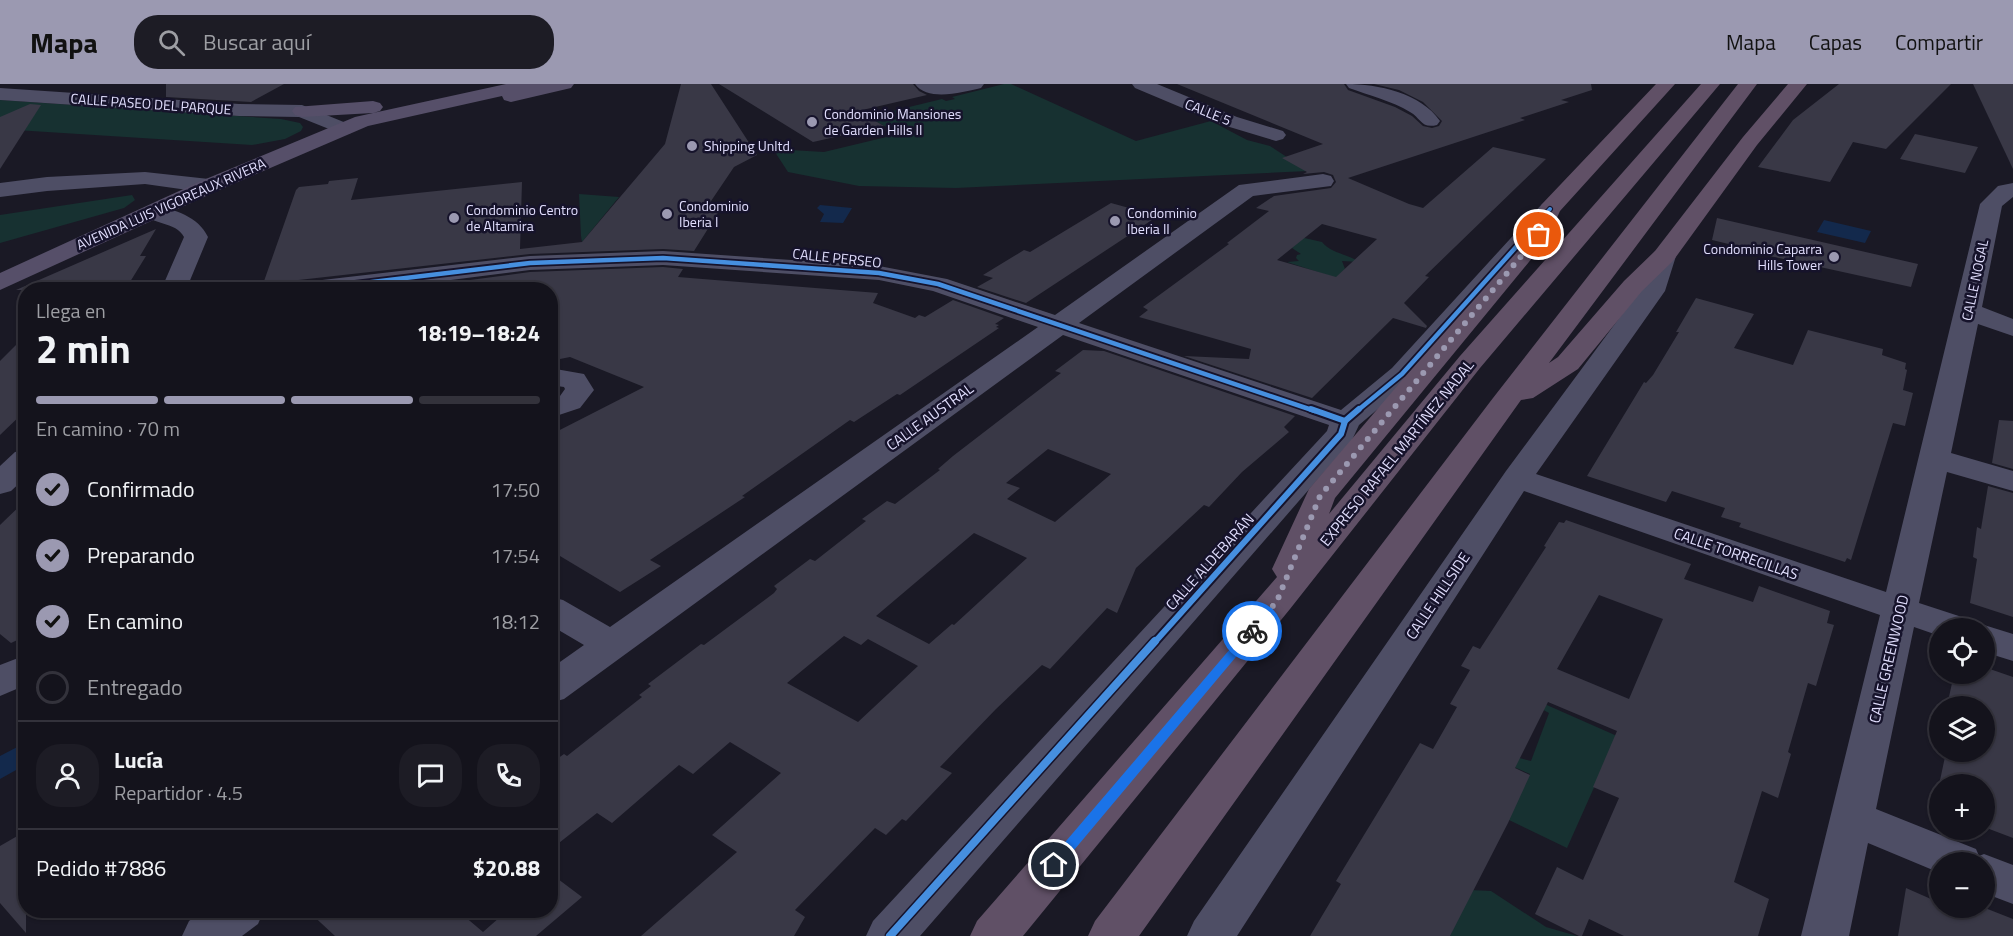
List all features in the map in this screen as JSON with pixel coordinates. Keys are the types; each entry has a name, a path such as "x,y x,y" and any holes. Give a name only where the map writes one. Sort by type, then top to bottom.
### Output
{"highway":[{"path":"1277,601 1320,496 1539,235 1550,209 1666,84"},
{"path":"1503,404 1568,363 1633,286 1664,255 1750,141 1798,84"},
{"name":"EXPRESO RAFAEL MARTÍNEZ NADAL","path":"994,936 1277,601 1470,362 1710,85"},
{"path":"1112,936 1503,404 1745,88"}],"main road":[{"name":"AVENIDA LUIS VIGOREAUX RIVERA","path":"0,282 209,186 362,121 531,84"},
{"name":"AVENIDA LUIS VIGOREAUX RIVERA","path":"344,129 375,125 565,84"},
{"path":"302,111 405,105 502,90"}],"street":[{"path":"928,86 954,89 975,84"},
{"name":"CALLE 5","path":"1141,84 1229,121 1276,135"},
{"path":"1355,84 1418,108 1430,121"},
{"name":"CALLE PASEO DEL PARQUE","path":"0,94 239,110 302,111"},
{"path":"302,111 344,129"},
{"path":"0,190 47,184 145,178 209,186"},
{"name":"CALLE AUSTRAL","path":"558,683 1247,190 1323,181"},
{"name":"CALLE NOGAL","path":"1952,382 1968,311 2006,190 2013,190"},
{"name":"CALLE ALDEBARÁN","path":"890,936 1334,442 1341,434 1345,421 1401,374 1550,209"},
{"path":"154,212 194,230 196,237 176,282"},
{"name":"CALLE HILLSIDE","path":"1211,936 1517,478 1652,291 1664,255"},
{"name":"CALLE PERSEO","path":"374,282 530,264 663,258 841,270 912,278 938,284 1345,421"},
{"path":"1968,311 2013,328"},
{"path":"558,377 574,380 580,390 570,402 558,406"},
{"name":"CALLE GREENWOOD","path":"1825,936 1952,382"},
{"path":"1934,459 2013,482"},
{"path":"0,484 18,467"},
{"name":"CALLE TORRECILLAS","path":"1517,478 1929,619"},
{"path":"558,614 612,645"},
{"path":"1995,642 2013,648"},
{"path":"0,681 18,672"},
{"path":"1853,818 1936,852"},
{"path":"1995,878 2013,885"},
{"path":"206,936 230,918"}],"green space":[{"path":"1011,84 1136,141 1211,121 1247,140 1270,146 1308,171 956,188 859,186 788,172 773,149 824,152 899,134 868,117 942,99 946,101 955,99 952,97"},
{"path":"0,100 281,119 300,123 303,127 301,131 285,139 252,145 0,129"},
{"path":"579,194 619,197 582,242 581,236"},
{"path":"132,195 135,200 124,208 0,243 0,215"},
{"path":"1300,237 1322,242 1330,249 1359,262 1342,261 1345,269 1336,278 1287,262 1299,261 1296,258 1301,254 1292,248"},
{"path":"1540,702 1617,736 1567,848 1507,819 1530,774 1452,740 1531,761 1549,713 1538,707"},
{"path":"1470,890 1491,891 1546,927 1577,936 1450,936"}],"water":[{"path":"820,205 852,208 843,223 820,222 824,214 817,208"},
{"path":"1824,220 1871,231 1865,243 1817,232"},
{"path":"18,747 18,769 0,779 0,756"}],"building":[{"path":"166,84 284,84 251,102 166,97"},
{"path":"681,84 711,84 757,155 734,167 707,207 721,208 694,251 663,249 530,254 264,282 299,187 358,178 351,200 522,182 520,249 582,242 665,144"},
{"path":"719,84 913,84 927,95 858,111 884,126 813,142"},
{"path":"1177,84 1344,84 1348,90 1395,107 1412,116 1423,126 1432,128 1439,126 1442,121 1423,102 1399,90 1374,84 1591,84 1592,90 1561,100 1569,102 1520,118 1525,120 1348,178 1423,208 1493,147 1546,159 1425,276 1429,277 1404,303 1427,326 1426,328 1393,318 1312,398 1184,356 1249,359 1251,349 1139,317 1148,310 1143,307 1229,244 1227,243 1269,211 1256,208 1274,196 1331,188 1336,182 1333,175 1324,172 1303,174 1307,172 1282,158 1323,144","holes":["1322,224 1377,239 1336,277 1277,260"]},
{"path":"1839,84 1951,84 1886,149 1853,142 1830,182 1758,167 1793,120"},
{"path":"1973,84 2013,84 2013,169"},
{"path":"30,104 41,105 0,169 0,117"},
{"path":"1915,134 1978,147 1965,173 1900,159"},
{"path":"1111,203 1158,216 1026,303 977,287 993,278 983,275 1024,250 1030,252"},
{"name":"Condominio Caparra Hills Tower","path":"1717,218 1918,264 1911,287 1765,255 1766,253 1712,240"},
{"path":"156,229 140,256 146,256 130,282 34,282"},
{"path":"663,267 683,269 678,277 878,293 873,303 915,318 919,315 925,317 953,300 1004,318 995,324 999,325 996,327 999,328 900,395 897,394 854,422 850,420 742,496 745,497 650,560 661,566 620,592 558,555 558,431 644,387 570,357 558,359 558,282 454,282 530,272"},
{"path":"1696,298 1754,314 1734,348 1793,365 1808,330 1883,349 1882,355 1906,363 1903,390 1913,393 1905,426 1893,423 1851,560 1847,558 1845,562 1739,527 1741,523 1721,517 1725,508 1672,491 1666,502 1587,476 1644,382 1646,383 1653,375"},
{"path":"18,343 18,418 0,435 0,361"},
{"path":"1083,350 1104,351 1295,416 1284,427 1289,432 1242,472 1209,507 1204,505 1136,568 1117,613 1107,608 1050,669 1042,665 940,767 952,773 906,821 902,819 886,835 875,828 795,910 805,917 794,936 641,936 737,852 712,835 781,773 730,742 693,774 679,765 612,823 597,813 558,844 558,758 564,754 567,756 642,697 639,695 651,686 648,684 774,593 777,589 774,586 810,559 815,561 866,521 862,519 887,501 895,504 1061,373 1055,371","holes":["1048,449 1111,474 1055,522 1007,499 1020,488 1006,483","974,533 1027,558 954,625 952,624 929,644 876,616","844,636 861,645 868,639 918,666 858,722 787,683"]},
{"path":"1999,420 2013,421 2013,469 1992,463"},
{"path":"1988,486 2013,493 2013,617 1970,603 1977,559 1973,557 1977,527 1981,529"},
{"path":"18,508 18,640 11,643 0,634 0,525"},
{"path":"1566,520 1691,564 1684,579 1753,602 1759,586 1830,611 1827,623 1834,625 1816,686 1808,683 1788,752 1791,754 1778,798 1762,791 1734,882 1769,899 1758,936 1624,936 1589,919 1582,936 1579,936 1535,914 1557,867 1583,880 1619,798 1593,787 1617,731 1548,702 1515,768 1530,775 1450,936 1310,936 1341,884 1336,881 1420,743 1433,749 1457,707 1450,704 1470,670 1461,666 1473,646 1480,649 1546,547 1544,546 1559,522 1564,523","holes":["1599,595 1663,619 1629,699 1557,669"]},
{"path":"1995,671 2013,677 2013,838 1995,831 1995,774 1941,774 1944,762 1995,762 1995,696 1949,696 1952,684 1995,684"},
{"path":"18,836 18,918 26,918 26,933 0,903 0,846"},
{"path":"558,879 582,897 558,917"},
{"path":"1906,888 1929,898 1929,918 1995,918 1995,912 2013,919 2013,936 1898,936"},
{"path":"316,918 355,918 357,920 360,918 466,918 483,932 499,918 557,918 536,936 335,936"}],"cycle path":[{"path":"890,936 1341,434 1345,421 1402,374 1550,209"},
{"path":"372,282 530,263 663,258 879,273 938,284 1345,421"}],"way so far":[{"path":"1252,631 1277,601 1320,496 1539,235"}],"place":[{"name":"Condominio Mansiones de Garden Hills II","path":"812,122"},
{"name":"Shipping Unltd.","path":"692,146"},
{"name":"Condominio Iberia I","path":"667,214"},
{"name":"Condominio Centro de Altamira","path":"454,218"},
{"name":"Condominio Iberia II","path":"1115,221"},
{"name":"Condominio Caparra Hills Tower","path":"1834,257"}],"route":[{"path":"1054,865 1252,631"}]}
